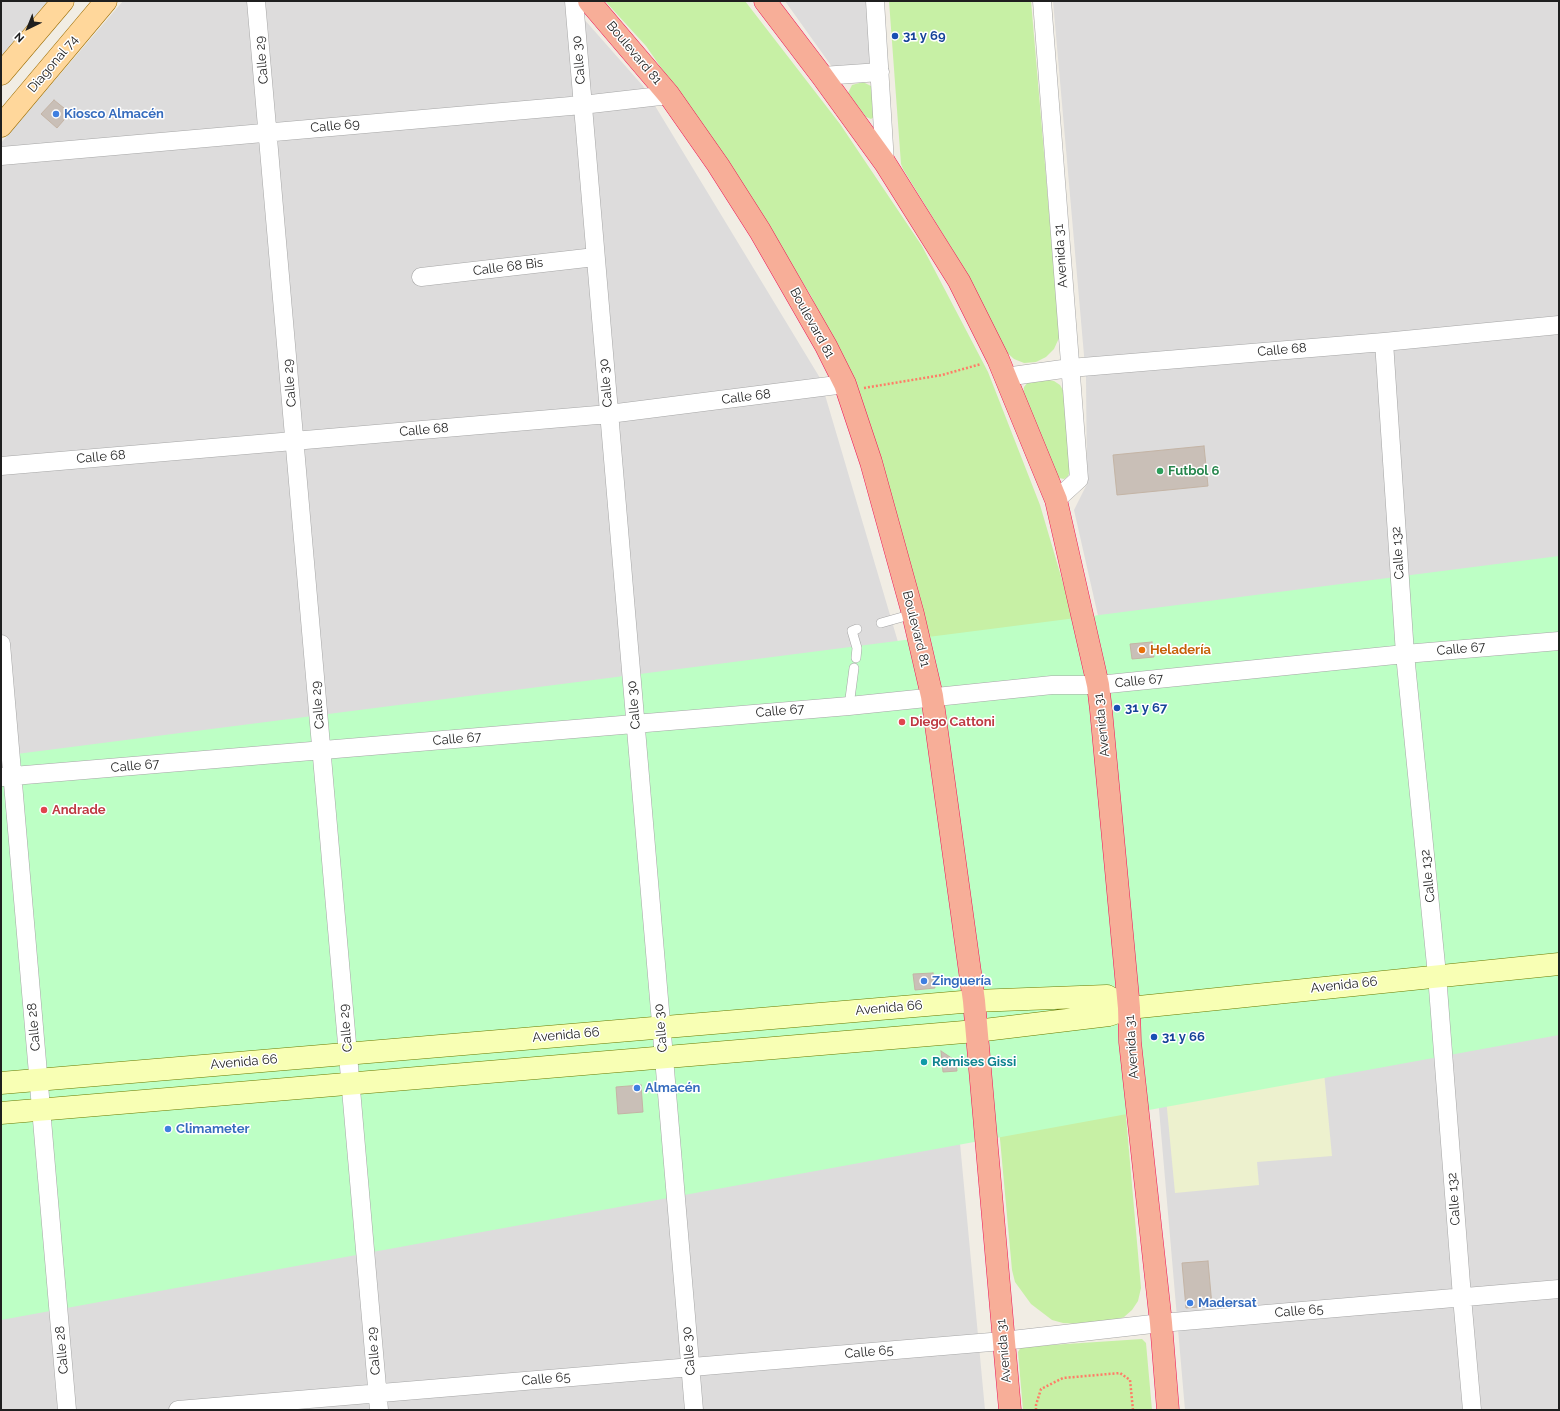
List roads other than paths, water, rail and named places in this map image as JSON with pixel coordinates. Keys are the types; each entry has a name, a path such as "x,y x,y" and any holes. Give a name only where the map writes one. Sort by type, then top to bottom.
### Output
{"highway":[{"name":"Boulevard 81","path":"589,1 669,95 718,165 760,231 826,346 846,387 871,462 913,614 932,696"},
{"path":"765,1 822,76 885,164 958,281 1002,368 1056,500 1098,685"},
{"name":"Avenida 31","path":"1098,685 1129,1008 1130,1042 1161,1323 1168,1410"},
{"name":"Avenida 31","path":"932,696 974,1001 1010,1410"}],"main road":[{"path":"1,74 63,1"},
{"name":"Diagonal 74","path":"1,126 106,1"},
{"name":"Avenida 66","path":"1,1113 976,1031 1108,1015 1129,1008 1438,975 1559,964"},
{"name":"Avenida 66","path":"1,1083 974,1001 1106,996 1129,1008"}],"street":[{"name":"Calle 29","path":"256,1 378,1402"},
{"name":"Calle 30","path":"574,1 694,1410"},
{"path":"875,1 885,164"},
{"name":"Avenida 31","path":"1042,1 1079,479 1056,500"},
{"path":"822,76 880,72"},
{"name":"Calle 69","path":"1,156 268,131 582,105 669,95"},
{"name":"Calle 68 Bis","path":"421,277 595,257"},
{"name":"Calle 68","path":"1002,368 1070,368 1384,342 1559,325"},
{"name":"Calle 132","path":"1384,342 1405,654 1438,975 1472,1410"},
{"name":"Calle 68","path":"1,466 609,414 846,387"},
{"name":"Calle 67","path":"7,776 849,706 932,696 1052,685 1098,685 1405,654 1559,641"},
{"name":"Calle 28","path":"1,644 7,776 39,1080 67,1410"},
{"name":"Calle 65","path":"178,1410 378,1402 690,1367 1004,1341 1161,1323 1559,1289"}],"lane":[{"path":"881,623 913,614"},
{"path":"849,706 857,648 852,631 857,630"}],"place":[{"name":"31 y 69","path":"895,36"},
{"name":"Kiosco Almacén","path":"56,114"},
{"name":"Futbol 6","path":"1160,471"},
{"name":"Heladería","path":"1142,650"},
{"name":"31 y 67","path":"1117,708"},
{"name":"Diego Cattoni","path":"902,722"},
{"name":"Andrade","path":"44,810"},
{"name":"Zinguería","path":"924,981"},
{"name":"31 y 66","path":"1154,1037"},
{"name":"Remises Gissi","path":"924,1062"},
{"name":"Almacén","path":"637,1088"},
{"name":"Climameter","path":"168,1129"},
{"name":"Madersat","path":"1190,1303"}]}
